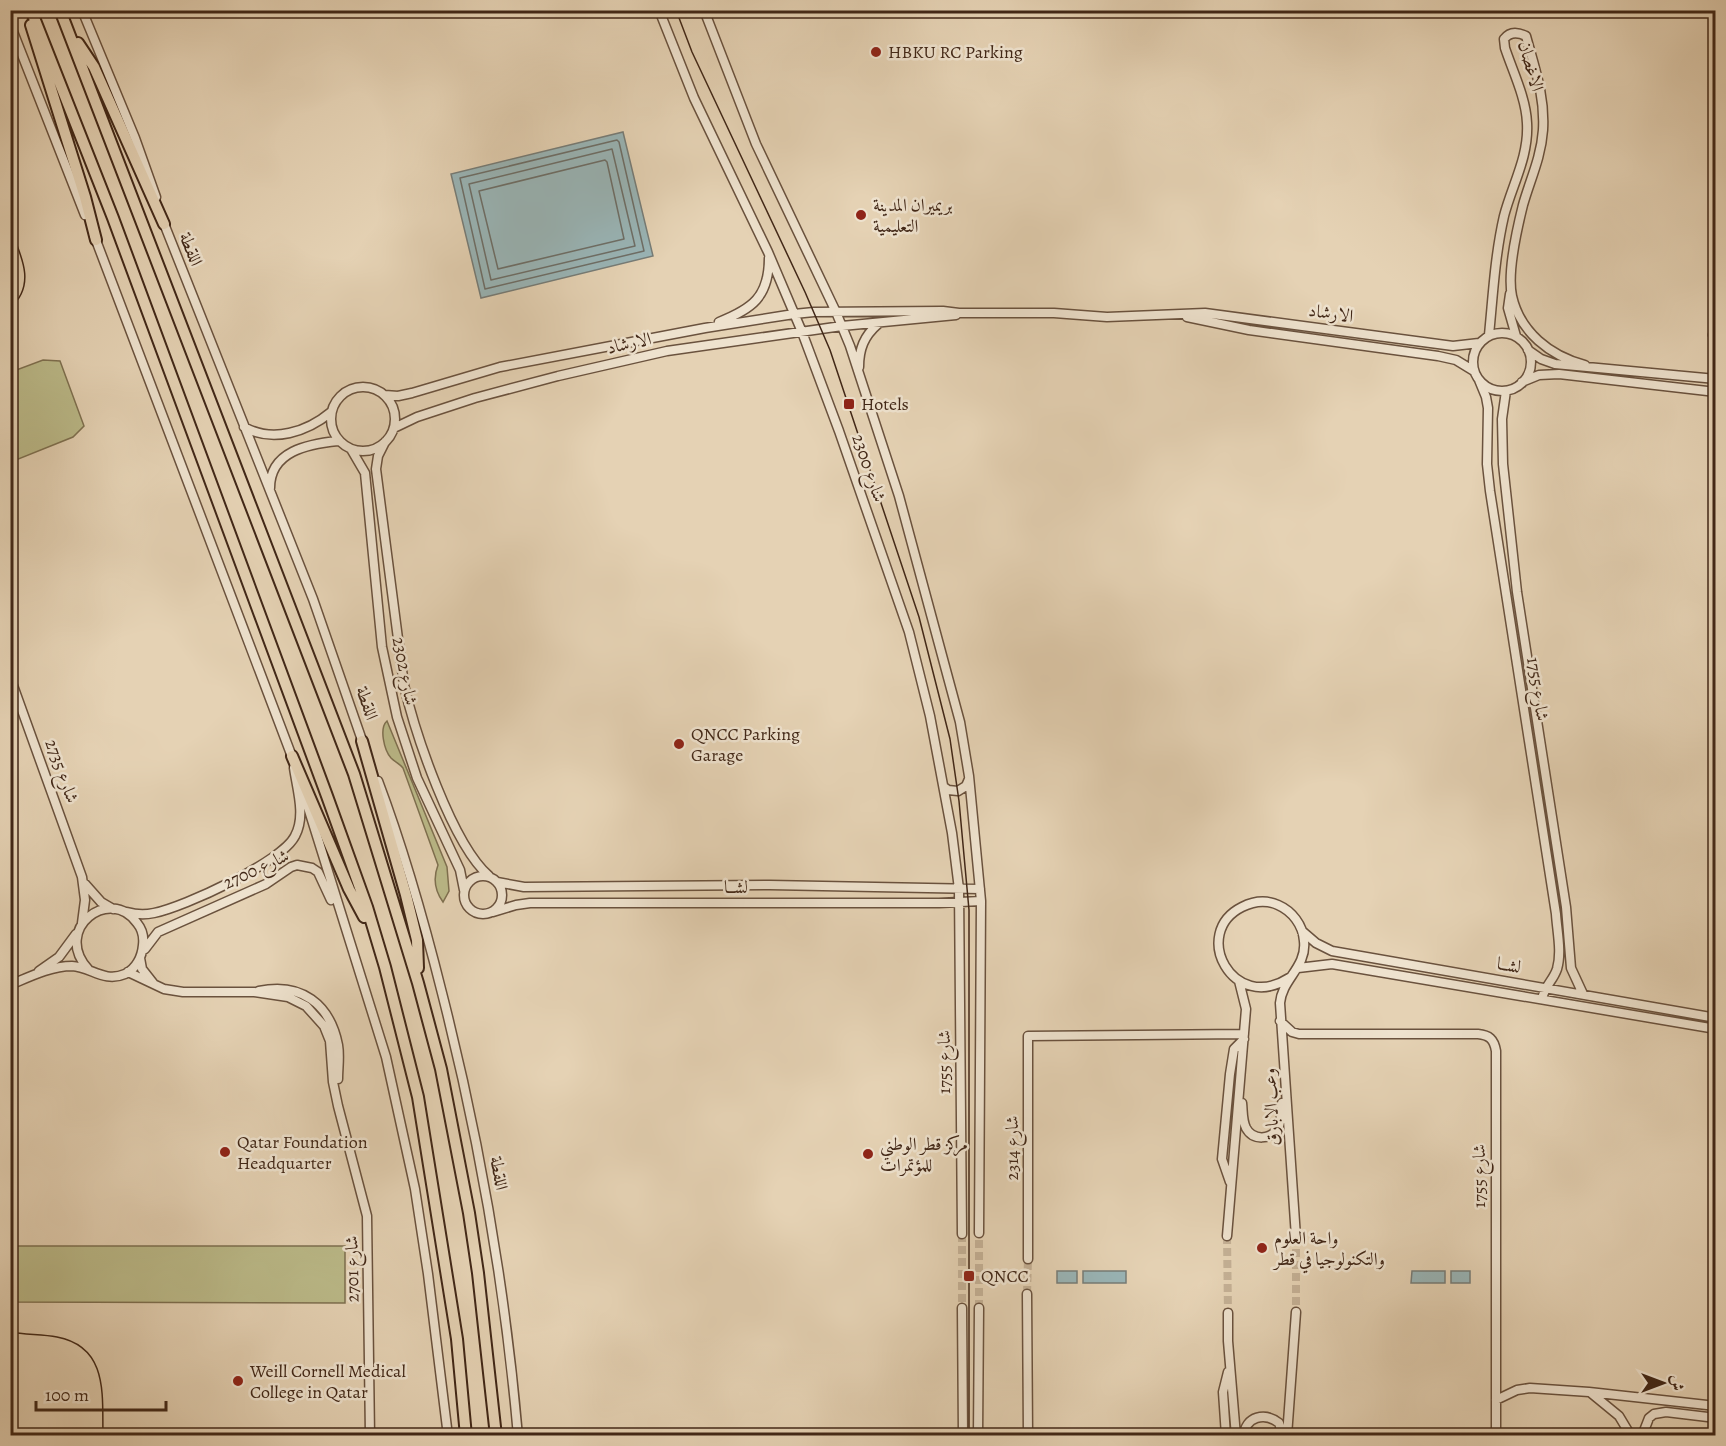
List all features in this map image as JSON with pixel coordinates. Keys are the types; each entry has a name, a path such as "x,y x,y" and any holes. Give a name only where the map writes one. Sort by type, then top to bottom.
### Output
{"main road":[{"path":"26,10 85,197 96,240"},
{"path":"31,10 109,208 306,739 377,941 418,1097 457,1339 466,1436"},
{"name":"اللقطة","path":"60,10 354,774 418,983 441,1069 469,1213 496,1436"},
{"path":"69,30 94,67 164,224"},
{"path":"362,741 417,940 418,983"},
{"path":"292,756 349,889 377,941"}],"street":[{"name":"اللقطة","path":"82,10 135,138 151,179 164,224 313,599 414,886 452,1032 481,1167 513,1380 518,1436"},
{"name":"شارع 2300","path":"659,10 694,98 768,252 802,332 909,632 930,716 944,787 959,889"},
{"name":"شارع 2300","path":"704,10 756,144 842,326 899,496 960,722 969,776 980,889"},
{"path":"10,24 96,240 292,756 386,1057 415,1190 448,1436"},
{"name":"الاغصان","path":"1489,335 1497,248 1505,213 1521,170 1527,134 1525,105 1504,39 1511,34 1518,33 1526,36 1543,99 1543,131 1537,166 1523,204 1514,248 1512,294 1516,309 1532,335 1556,354 1585,365"},
{"name":"الارشاد","path":"705,328 744,311 760,296 768,277 768,252"},
{"name":"الاغصان","path":"1512,279 1508,308 1516,336"},
{"name":"الارشاد","path":"385,395 398,396 412,393 500,367 705,328 794,314 836,312 942,310 959,313 1054,313 1107,317 1191,313 1223,314 1453,346 1479,343"},
{"name":"الارشاد","path":"394,428 448,406 558,376 667,351 842,326 944,317 959,313"},
{"name":"الارشاد","path":"1179,315 1249,330 1438,356 1456,360 1474,371"},
{"path":"1716,320 1713,335 1716,339"},
{"path":"859,374 862,344 869,331 879,324"},
{"path":"1522,382 1530,367 1528,350 1523,342 1516,336 1504,332 1489,335 1479,343 1473,356 1474,371 1479,380 1494,390 1506,390 1539,375 1559,374 1716,392"},
{"path":"1528,350 1547,362 1716,380"},
{"name":"شارع 1755","path":"1479,380 1488,408 1487,464 1490,491 1556,914 1558,967 1544,988 1542,999"},
{"path":"244,427 261,435 279,436 312,425 331,412 341,395 349,389 368,387 385,395 394,410 394,428 385,442 369,451 351,449 339,441 331,427 331,412"},
{"name":"شارع 1755","path":"1506,390 1502,419 1503,464 1517,592 1566,907 1571,968 1583,994"},
{"path":"270,494 272,469 282,458 301,449 339,441"},
{"name":"شارع 2302","path":"385,442 378,456 376,469 404,685 411,716 450,814 474,862 489,876"},
{"name":"شارع 2302","path":"351,449 365,473 382,647 397,717 417,778 460,870 464,890"},
{"name":"شارع 2735","path":"10,677 82,877 85,900 82,923"},
{"name":"شارع 2700","path":"123,912 147,915 168,909 247,874 289,846 300,823 292,756"},
{"path":"944,787 958,791 966,786 969,776"},
{"name":"شارع 2700","path":"142,955 158,932 266,884 297,865 312,868 318,872 351,945"},
{"path":"489,876 497,882 502,898 501,903 493,912 482,915 471,911 465,902 464,890 471,880 476,877 489,876"},
{"name":"شارع 2735","path":"82,877 95,896 114,909"},
{"name":"لشــا","path":"497,882 524,887 792,885 980,889"},
{"name":"شارع 1755","path":"959,889 962,1234"},
{"name":"شارع 1755","path":"979,1233 980,889"},
{"name":"لشــا","path":"493,912 530,903 959,903 981,901"},
{"path":"1257,902 1276,904 1292,915 1302,931 1304,950 1298,968 1281,983 1264,988 1239,981 1225,968 1220,954 1219,940 1223,927 1239,908 1257,902"},
{"path":"34,975 59,957 82,923 91,915 102,910 114,909 133,918 141,928 144,940 142,969 155,985"},
{"name":"لشــا","path":"1302,931 1316,943 1332,951 1716,1018"},
{"path":"77,933 77,953 88,969"},
{"path":"10,986 34,975 71,966 88,969 105,977 115,977 128,972 142,955"},
{"name":"لشــا","path":"1298,968 1332,964 1716,1029"},
{"name":"شارع 2701","path":"128,972 155,985 183,992 254,992 272,988 294,991 307,996 328,1020 339,1048 338,1106 367,1216 370,1436"},
{"name":"وعب الابارق","path":"1289,978 1281,995 1280,1021 1284,1049 1284,1078 1296,1237"},
{"name":"وعب الابارق","path":"1227,1236 1246,1009 1239,981"},
{"path":"1280,1021 1292,1032 1299,1034"},
{"path":"1284,1049 1288,1040 1299,1034"},
{"name":"شارع 1755","path":"1299,1034 1478,1034 1489,1036 1494,1042 1496,1051 1496,1401"},
{"path":"1218,1035 1244,1037"},
{"path":"1218,1035 1229,1041 1234,1049"},
{"name":"شارع 2314","path":"1028,1259 1028,1036 1218,1035"},
{"path":"1230,1182 1222,1159 1230,1074 1234,1049 1244,1037"},
{"path":"1240,1079 1244,1122 1249,1132 1262,1137 1272,1135 1279,1126 1284,1078"},
{"path":"1028,1294 1028,1436"},
{"path":"962,1308 963,1436"},
{"path":"978,1436 979,1308"},
{"path":"1285,1436 1296,1312"},
{"path":"1228,1313 1236,1436"},
{"path":"1226,1436 1223,1392 1230,1369"},
{"path":"1496,1436 1496,1401 1521,1389 1589,1392 1716,1406"},
{"path":"1589,1392 1619,1416 1631,1436"},
{"path":"1642,1436 1645,1424 1654,1414 1666,1412 1716,1418"},
{"path":"1244,1436 1248,1423 1263,1416 1279,1423 1285,1436"}],"shaded area":[{"path":"43,360 60,361 84,426 73,437 11,462 11,372"},
{"path":"387,721 447,867 449,891 443,902 436,884 438,865 403,768 391,758 385,745 383,729"},
{"path":"11,1246 345,1246 345,1303 11,1302"}],"water":[{"path":"623,132 653,256 481,298 451,174"},
{"path":"1057,1271 1077,1271 1077,1283 1057,1283"},
{"path":"1083,1271 1126,1271 1126,1283 1083,1283"},
{"path":"1412,1271 1445,1271 1445,1283 1411,1283"},
{"path":"1451,1271 1470,1271 1470,1283 1451,1283"}],"tunnel":[{"path":"979,1233 979,1308"},
{"path":"962,1234 962,1308"},
{"path":"1227,1236 1228,1313"},
{"path":"1296,1237 1296,1312"},
{"path":"1027,1294 1028,1259"}],"tram line":[{"path":"676,10 692,52 830,350 919,617 950,739 959,801 969,910 969,1436"},
{"path":"10,228 22,259 25,280 23,290 10,308"},
{"path":"10,1332 57,1337 74,1342 86,1351 99,1375 103,1405 103,1436"}],"place":[{"name":"HBKU RC Parking","path":"876,52"},
{"name":"بريميران المدينة التعليمية","path":"861,215"},
{"name":"Hotels","path":"849,404"},
{"name":"QNCC Parking Garage","path":"679,744"},
{"name":"Qatar Foundation Headquarter","path":"225,1152"},
{"name":"مركز قطر الوطني للمؤتمرات","path":"868,1154"},
{"name":"واحة العلوم والتكنولوجيا في قطر","path":"1262,1248"},
{"name":"QNCC","path":"969,1276"},
{"name":"Weill Cornell Medical College in Qatar","path":"238,1381"}]}
